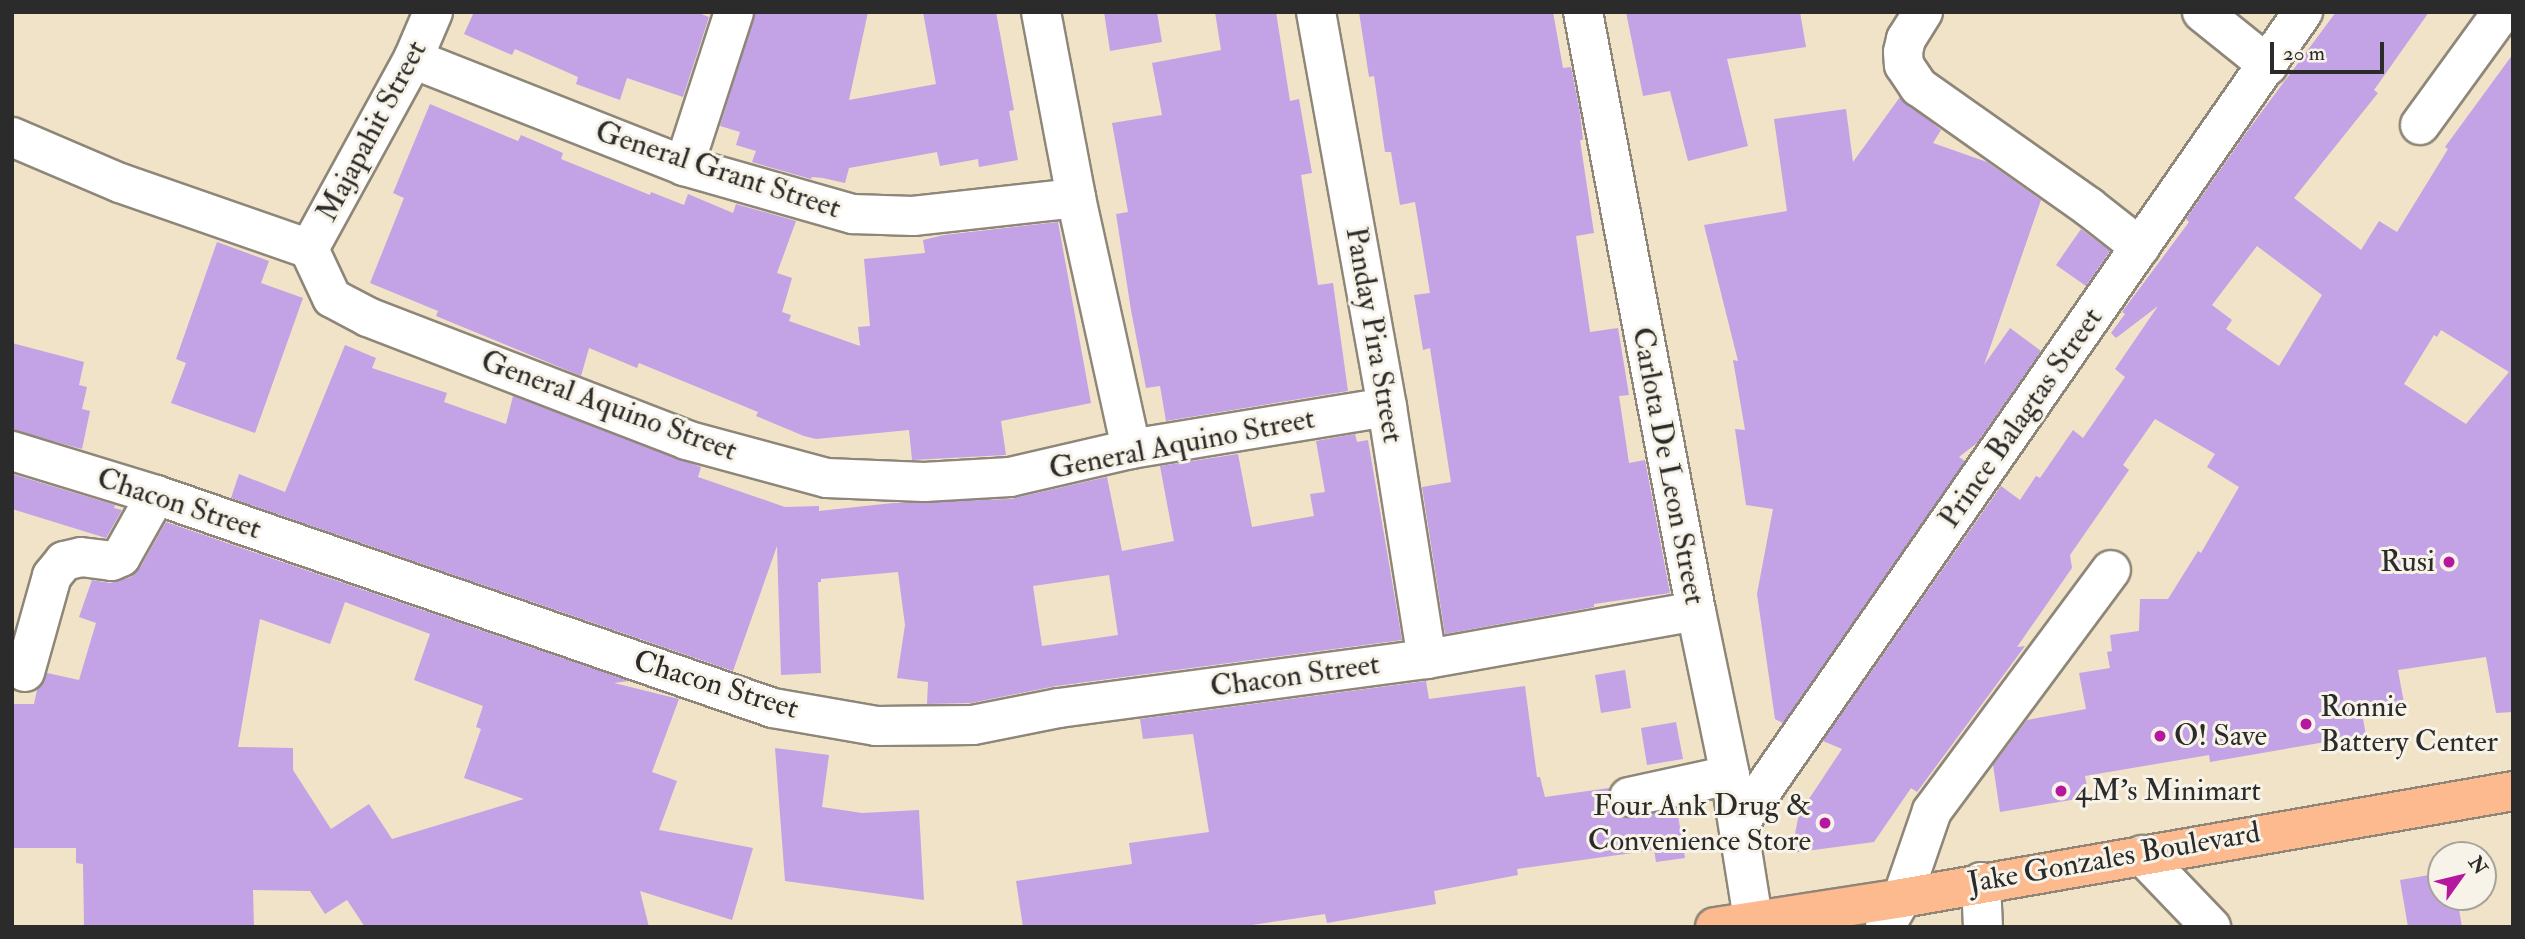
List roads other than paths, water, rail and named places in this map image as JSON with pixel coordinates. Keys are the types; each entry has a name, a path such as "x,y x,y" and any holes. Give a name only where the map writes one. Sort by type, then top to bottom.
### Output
{"main road":[{"name":"Jake Gonzales Boulevard","path":"1715,927 1753,919 1893,912 1980,883 2513,791"}],"street":[{"name":"Majapahit Street","path":"309,248 413,59 433,12"},
{"path":"684,166 733,12"},
{"path":"1041,12 1076,198 1132,449"},
{"name":"Panday Pira Street","path":"1316,12 1387,407 1427,659"},
{"name":"Carlota De Leon Street","path":"1583,12 1696,611 1730,775 1753,919"},
{"path":"1923,12 1906,39 1903,52 1904,65 1919,86 2089,207 2140,247"},
{"path":"2202,12 2268,65"},
{"name":"Prince Balagtas Street","path":"1739,824 2303,12"},
{"path":"2420,125 2502,12"},
{"name":"General Grant Street","path":"413,59 684,166 853,214 913,216 980,211 1076,198"},
{"path":"12,137 120,183 309,248"},
{"name":"General Aquino Street","path":"309,248 332,298 368,317 685,440 827,478 924,482 1010,477 1132,449 1387,407"},
{"name":"Chacon Street","path":"12,451 156,495 773,708 876,726 973,725 1059,708 1427,659 1696,611"},
{"path":"25,672 52,576 64,561 81,558 112,561 121,557 156,495"},
{"path":"1893,912 1931,811 2111,570"},
{"path":"1629,797 1730,775"},
{"path":"2142,855 2211,927"},
{"path":"1980,883 1983,927"}],"place":[{"name":"Rusi","path":"2449,562"},
{"name":"Ronnie Battery Center","path":"2306,724"},
{"name":"O! Save","path":"2160,736"},
{"name":"4M's Minimart","path":"2061,791"},
{"name":"Four Ank Drug & Convenience Store","path":"1825,823"}]}
